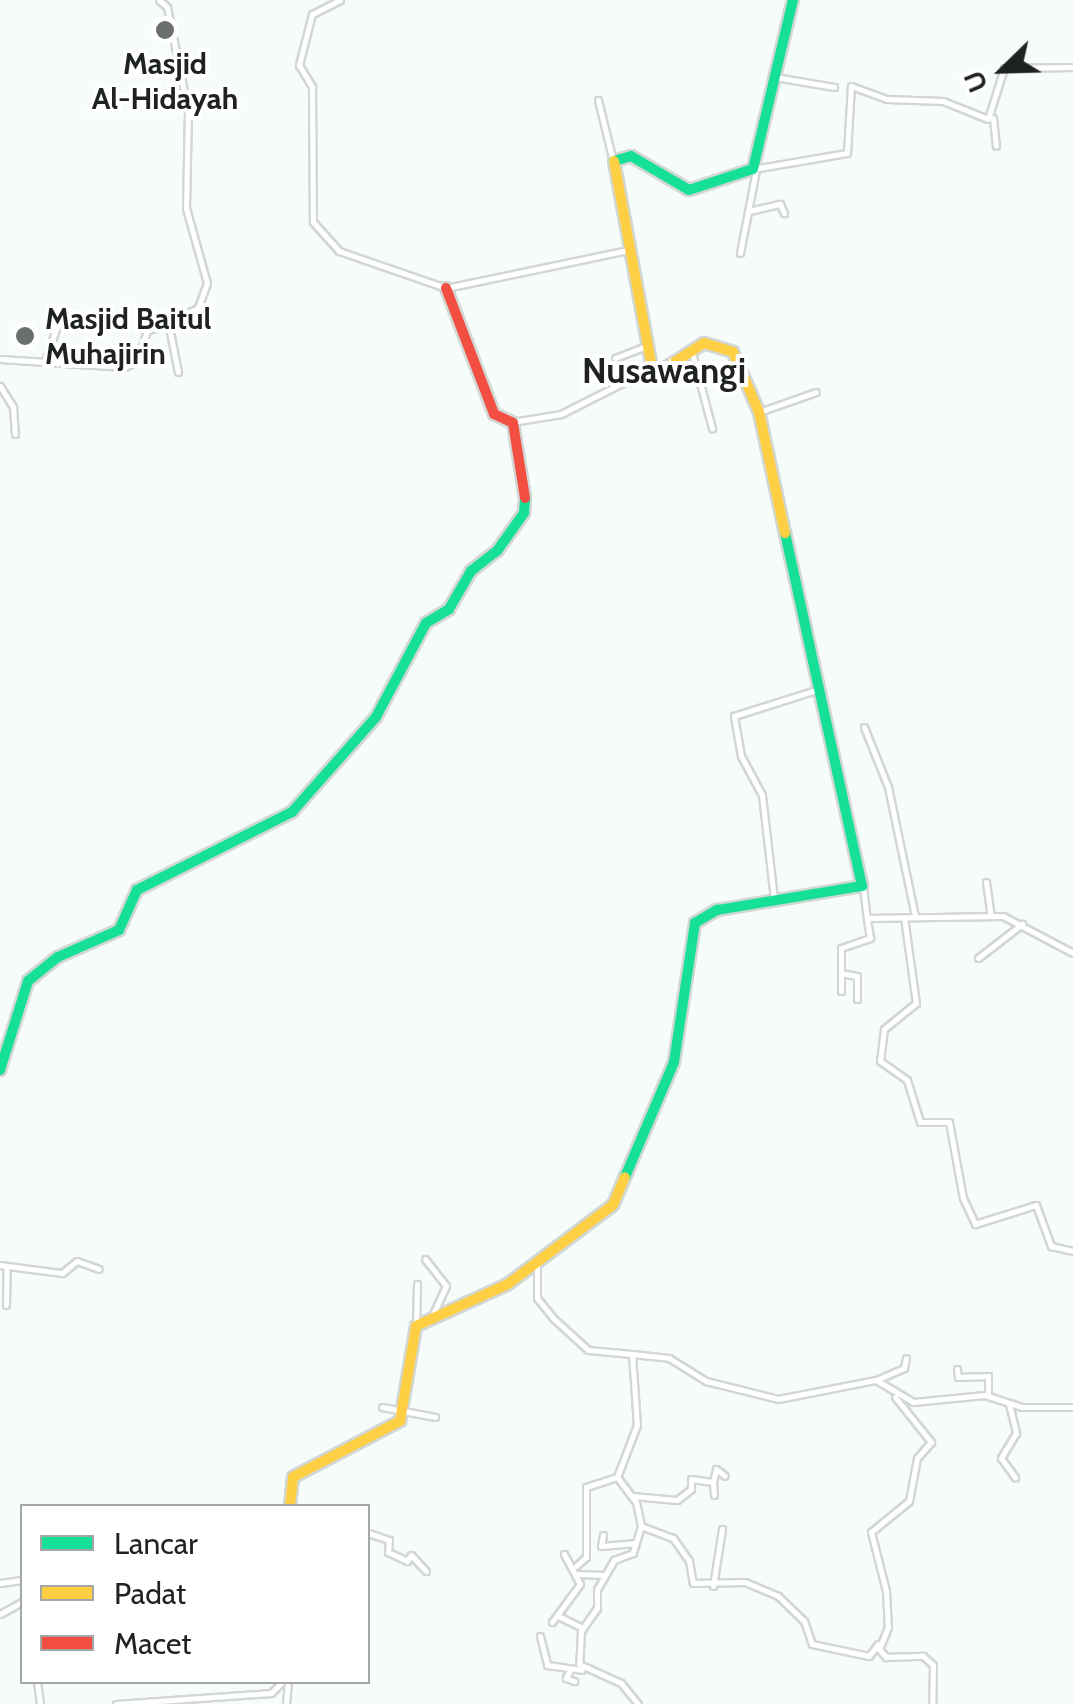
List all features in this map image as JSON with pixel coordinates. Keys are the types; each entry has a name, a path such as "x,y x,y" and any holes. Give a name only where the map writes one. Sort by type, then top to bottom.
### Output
{"street":[{"path":"0,359 46,358 125,367 136,360 147,331 198,308 207,283 186,208 188,111 167,6 159,0"},
{"path":"340,0 313,12 299,66 312,87 313,222 344,254 446,288 628,250"},
{"path":"740,253 754,169 793,0"},
{"path":"996,146 993,118 1004,68 1073,68"},
{"path":"775,77 834,88"},
{"path":"613,160 631,156 689,190 754,169 847,153 851,86 887,100 944,100 962,114 993,118"},
{"path":"598,100 652,368 658,372 712,342 734,352 759,412 822,688 870,938 841,948 842,992"},
{"path":"748,212 780,204 784,213"},
{"path":"446,288 494,414 512,422 561,414 652,368"},
{"path":"46,358 59,320"},
{"path":"168,322 178,372"},
{"path":"615,358 647,346"},
{"path":"692,353 712,428"},
{"path":"0,386 14,406 15,434"},
{"path":"759,412 816,392"},
{"path":"0,1070 28,981 58,957 112,935 138,890 282,821 376,717 423,626 450,609 471,570 497,551 526,510 527,478 512,422"},
{"path":"774,898 762,795 744,764 734,716 822,688"},
{"path":"864,727 888,787 915,916"},
{"path":"986,882 991,916"},
{"path":"416,1326 498,1290 604,1214 632,1172 674,1062 695,923 717,910 862,886"},
{"path":"867,918 991,916 1022,924 1073,952"},
{"path":"904,917 916,1004 884,1029 880,1058 907,1080 920,1122 949,1122 974,1223 1036,1205 1051,1246 1073,1251"},
{"path":"978,958 1022,924"},
{"path":"841,973 857,976 857,999"},
{"path":"425,1259 446,1286 431,1319"},
{"path":"537,1260 537,1298 588,1350 669,1358 706,1380 778,1399 876,1380 904,1368 906,1358"},
{"path":"6,1305 4,1265 62,1273 77,1261 99,1269"},
{"path":"290,1504 293,1477 397,1424 403,1410 416,1326 417,1284"},
{"path":"617,1477 637,1426 632,1354"},
{"path":"957,1369 958,1377 988,1376 988,1396"},
{"path":"640,1526 672,1536 689,1561 692,1583 713,1586 745,1582 778,1596 804,1621 812,1644 871,1656 888,1626 886,1594 872,1530 910,1499 918,1458 931,1442 893,1394 876,1380"},
{"path":"893,1394 919,1402 988,1396 1010,1404 1073,1407"},
{"path":"1010,1404 1016,1433 1001,1458 1015,1476"},
{"path":"382,1407 435,1417"},
{"path":"714,1495 716,1469 725,1476"},
{"path":"582,1670 582,1628 598,1608 604,1575 636,1543 640,1526 633,1496 617,1477"},
{"path":"552,1622 576,1592 577,1570 586,1557 587,1484 617,1477"},
{"path":"633,1496 676,1500 692,1488 691,1478 712,1482"},
{"path":"713,1586 722,1529"},
{"path":"370,1534 389,1540 388,1552 407,1561 411,1556 426,1570"},
{"path":"603,1535 602,1546 636,1543"},
{"path":"564,1554 577,1570 604,1575"},
{"path":"558,1616 582,1628"},
{"path":"540,1636 545,1663 621,1683 638,1704"},
{"path":"879,1642 886,1657 923,1656 933,1665 932,1704"},
{"path":"569,1672 566,1678 574,1680"},
{"path":"116,1704 206,1701 271,1693 282,1684"}],"traffic: fast":[{"path":"614,161 631,156 689,190 753,169 793,0"},
{"path":"0,1070 28,981 58,957 119,930 137,890 292,812 376,717 426,623 449,609 471,571 497,551 524,513 525,498"},
{"path":"625,1177 674,1062 695,923 717,910 862,886 785,533"}],"traffic: slow":[{"path":"614,161 652,368 661,371 704,343 733,352 759,412 785,533"},
{"path":"290,1504 293,1477 400,1421 416,1326 508,1284 613,1205 625,1177"}],"traffic: jam":[{"path":"446,288 494,414 513,423 525,498"}],"place":[{"name":"Masjid Al-Hidayah","path":"165,30"},
{"name":"Masjid Baitul Muhajirin","path":"25,336"}],"district":[{"name":"Nusawangi","path":"664,371"}]}
